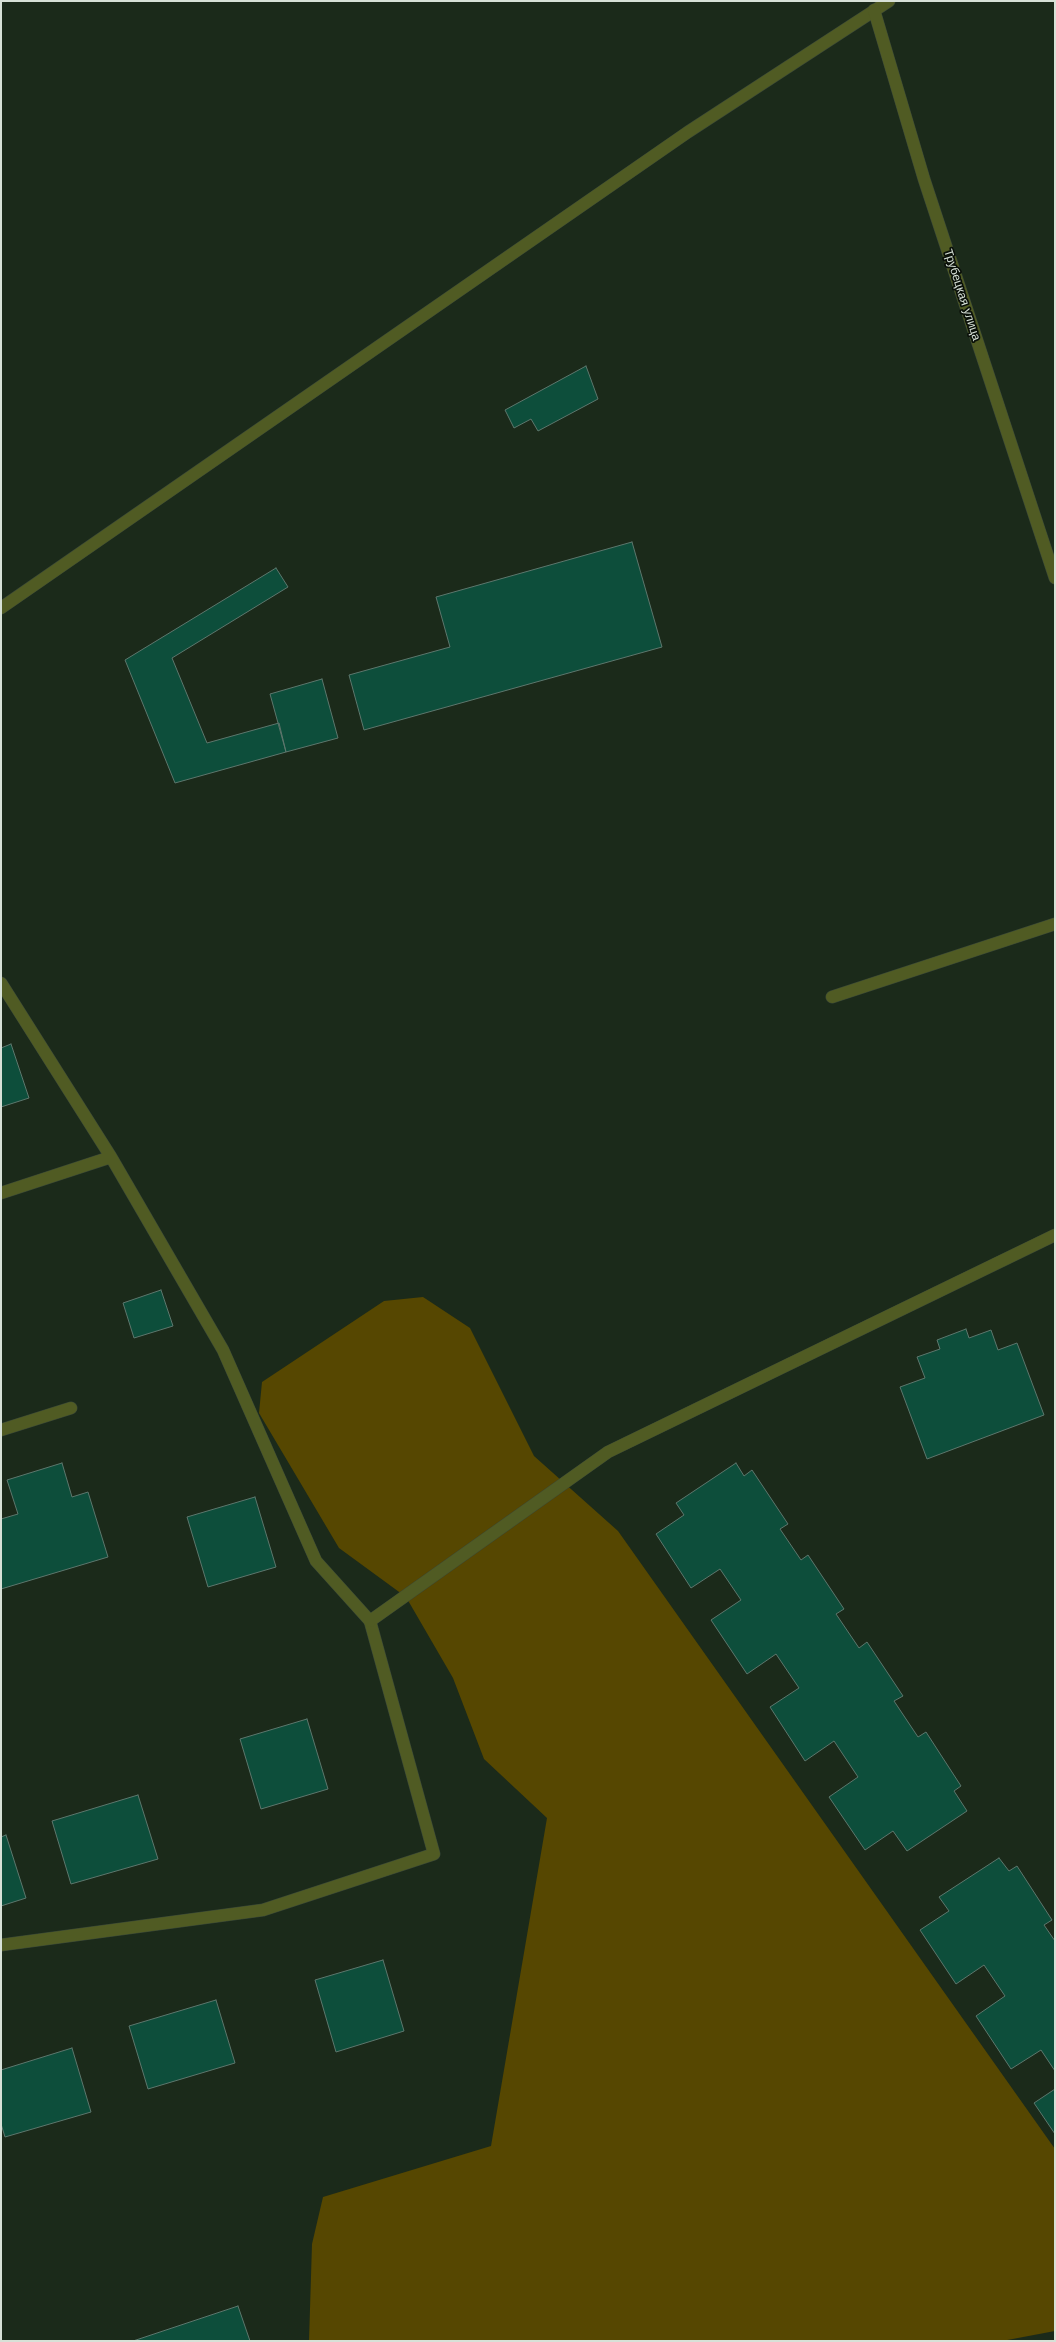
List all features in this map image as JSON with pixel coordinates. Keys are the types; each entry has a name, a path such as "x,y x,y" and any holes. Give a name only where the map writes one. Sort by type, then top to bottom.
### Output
{"street":[{"path":"1,608 872,6 888,1"},
{"name":"Трубецкая улица","path":"872,6 924,179 1055,578"},
{"path":"832,997 1055,924"},
{"path":"1,983 111,1157 223,1350 316,1561 370,1621 434,1854 263,1910 1,1945"},
{"path":"1,1193 111,1157"},
{"path":"370,1621 608,1452 1055,1235"},
{"path":"1,1430 71,1408"}],"shaded area":[{"path":"423,1297 470,1328 534,1456 618,1531 1055,2149 1055,2331 1002,2341 309,2341 312,2244 323,2197 491,2146 547,1818 484,1759 453,1678 406,1597 339,1548 259,1413 262,1382 384,1301"}],"building":[{"path":"586,366 598,399 538,431 531,419 514,428 505,410"},
{"path":"632,542 662,647 364,730 349,675 450,647 436,597"},
{"path":"276,568 288,587 172,658 207,743 279,723 286,752 175,783 125,660"},
{"path":"322,679 338,738 286,752 270,694"},
{"path":"11,1044 29,1098 1,1107 1,1048"},
{"path":"161,1290 173,1326 134,1338 123,1303"},
{"path":"966,1329 969,1338 991,1330 998,1350 1017,1343 1044,1415 927,1459 900,1387 925,1378 917,1357 940,1349 937,1340"},
{"path":"62,1463 72,1497 88,1492 108,1557 1,1589 1,1519 18,1514 7,1480"},
{"path":"736,1463 744,1476 752,1470 788,1524 780,1529 801,1560 808,1555 844,1609 836,1614 859,1648 867,1642 903,1696 894,1701 918,1737 926,1732 961,1786 954,1791 967,1811 907,1851 893,1831 865,1850 829,1797 858,1777 834,1741 805,1761 770,1707 799,1688 776,1654 747,1674 711,1620 741,1600 720,1569 691,1588 656,1534 684,1515 676,1503"},
{"path":"255,1497 276,1567 208,1587 187,1517"},
{"path":"307,1719 328,1789 261,1809 240,1739"},
{"path":"138,1795 158,1859 71,1884 52,1821"},
{"path":"6,1835 26,1898 1,1906 1,1837"},
{"path":"999,1858 1009,1871 1017,1866 1052,1920 1044,1925 1055,1941 1055,2071 1041,2050 1011,2069 976,2016 1005,1996 984,1965 956,1984 920,1930 949,1911 939,1897"},
{"path":"383,1960 404,2031 336,2052 315,1980"},
{"path":"216,2000 235,2063 148,2089 129,2026"},
{"path":"72,2048 91,2112 5,2137 1,2124 1,2070"},
{"path":"1055,2089 1055,2134 1034,2103"},
{"path":"238,2306 250,2341 133,2341"}]}
